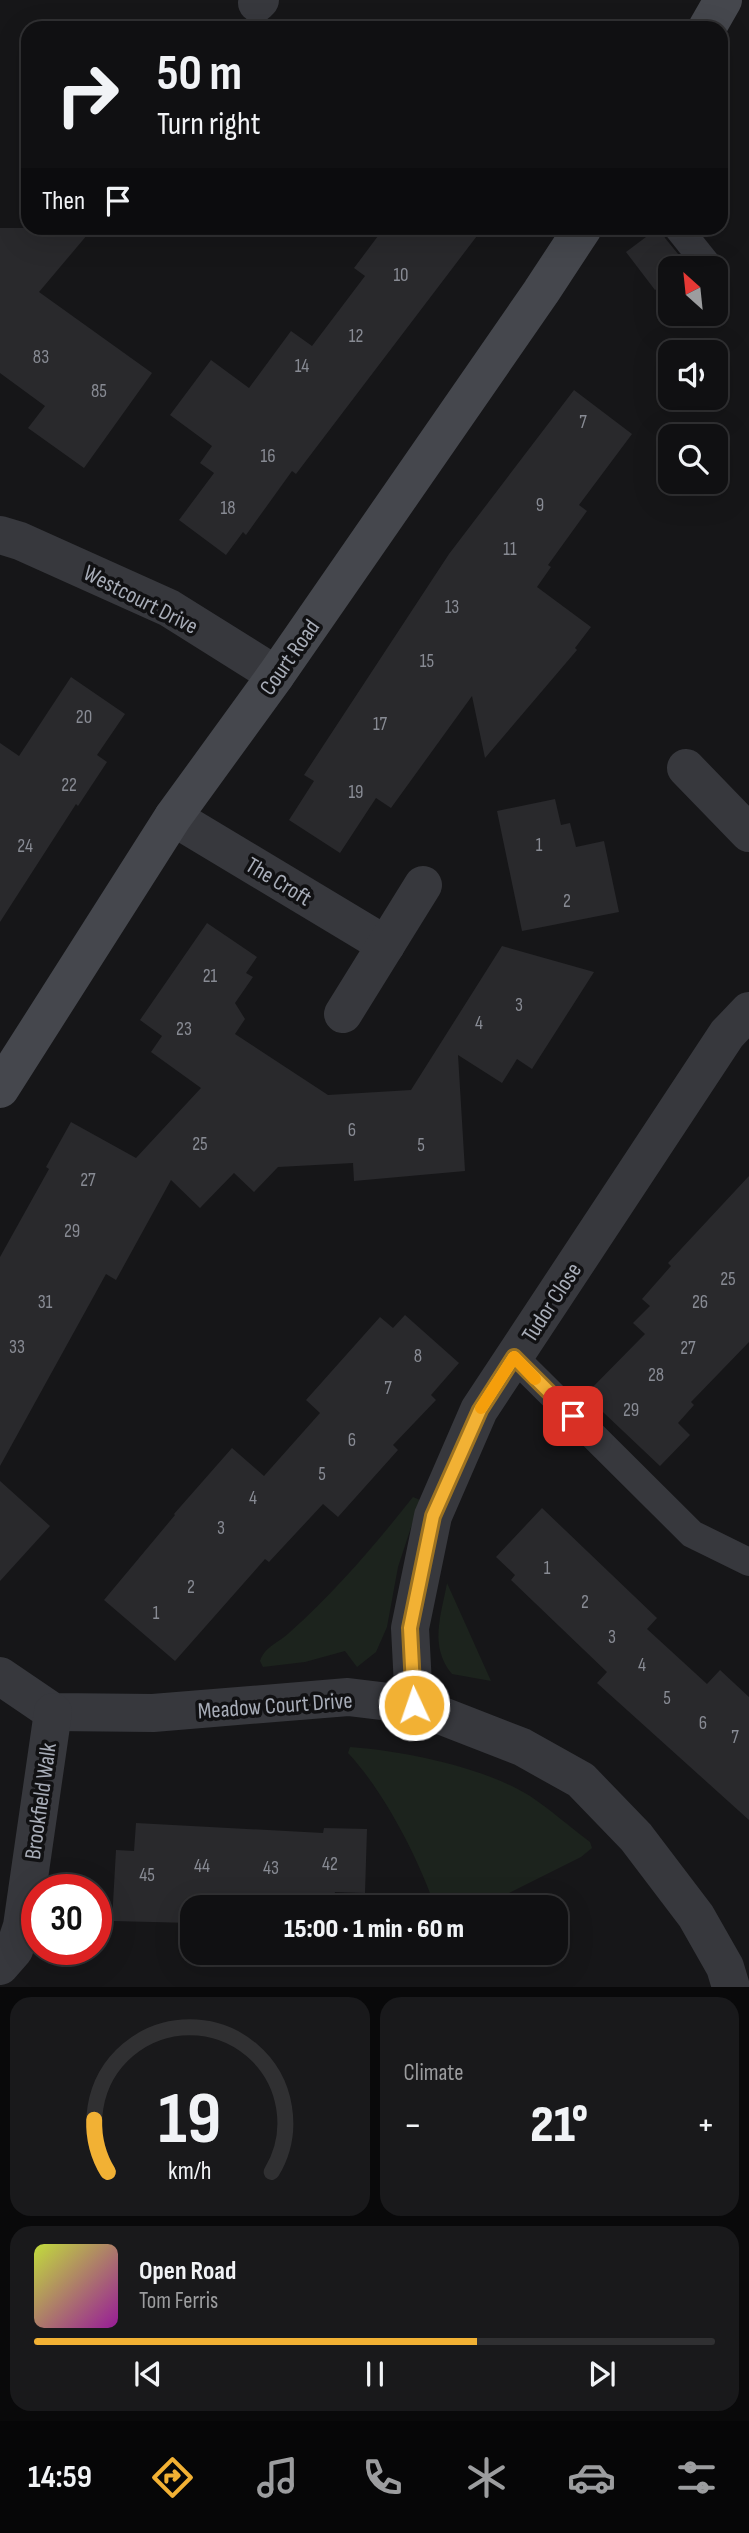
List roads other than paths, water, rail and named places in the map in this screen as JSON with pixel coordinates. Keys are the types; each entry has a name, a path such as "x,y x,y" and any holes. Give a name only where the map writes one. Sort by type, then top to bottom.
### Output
{"street":[{"path":"710,21 723,0"},
{"name":"Court Road","path":"0,1089 173,817 276,675 578,235"},
{"name":"Westcourt Drive","path":"0,535 20,541 169,608 276,675"},
{"path":"686,768 749,833"},
{"name":"The Croft","path":"173,817 386,945"},
{"path":"343,1014 423,886"},
{"name":"Tudor Close","path":"414,1705 410,1628 433,1516 480,1410 727,1034 749,1010"},
{"path":"0,1676 53,1712"},
{"name":"Meadow Court Drive","path":"53,1712 153,1713 348,1697 414,1705 522,1747 581,1780 636,1837 696,1916 725,1967 731,1987"},
{"name":"Brookfield Walk","path":"0,1966 14,1950 22,1926 53,1712"}],"lane":[{"path":"684,235 700,256"},
{"path":"514,1357 692,1534 749,1562"}]}
